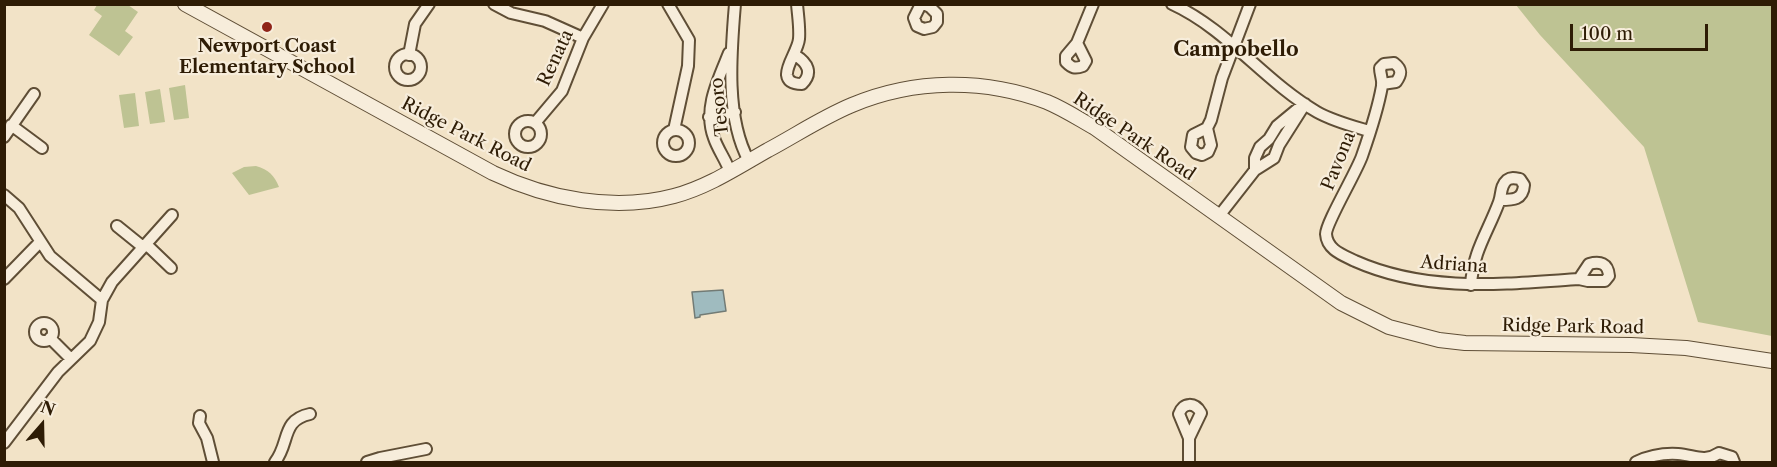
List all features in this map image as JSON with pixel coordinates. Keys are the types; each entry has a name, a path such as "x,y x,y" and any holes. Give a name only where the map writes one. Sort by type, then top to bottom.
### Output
{"street":[{"name":"Ridge Park Road","path":"185,4 493,173 544,192 584,201 637,202 675,196 730,172 850,105 902,88 930,85 985,86 1023,94 1048,103 1095,128 1341,303 1389,327 1426,338 1466,343 1686,348 1773,361"},
{"path":"409,55 415,24 429,4"},
{"path":"494,4 512,13 545,21 583,38"},
{"name":"Renata","path":"535,123 562,91 583,38 603,4"},
{"path":"668,4 689,40 688,66 674,130"},
{"name":"Tesoro","path":"735,4 732,96 741,146 749,161"},
{"path":"795,55 799,38 797,4"},
{"path":"1077,43 1093,4"},
{"path":"1172,4 1203,21 1305,104 1327,117 1370,131"},
{"path":"1207,129 1222,78 1251,4"},
{"name":"Tesoro","path":"730,172 714,139 709,117 715,87 732,47"},
{"name":"Pavona","path":"1332,248 1328,240 1328,226 1356,171 1370,131 1382,84"},
{"path":"34,94 7,129 42,148"},
{"path":"1255,170 1255,158 1260,147 1274,142 1305,104"},
{"path":"709,117 735,112"},
{"path":"1219,216 1255,170 1274,158 1274,142"},
{"path":"4,195 19,208 40,242 60,266 102,300"},
{"path":"1471,285 1474,258 1500,200"},
{"path":"4,443 70,358 90,341 99,322 102,300 112,282 172,215"},
{"path":"117,226 145,245 171,268"},
{"path":"4,279 40,242"},
{"name":"Adriana","path":"1332,248 1358,262 1391,274 1429,282 1471,285 1579,279"},
{"path":"50,338 70,358"},
{"path":"275,462 280,456 291,425 296,419 310,414"},
{"path":"200,416 199,423 207,438 213,462"},
{"path":"4,422 15,430"},
{"path":"1189,438 1189,462"},
{"path":"367,462 426,449"},
{"path":"1636,462 1652,456 1667,454 1710,461 1719,453 1732,457 1734,462"}],"green space":[{"path":"97,5 128,5 138,12 125,31 133,37 119,56 89,35 102,16 94,10"},
{"path":"1516,5 1772,5 1772,336 1698,322 1644,147 1540,35"},
{"path":"185,85 189,118 174,120 169,88"},
{"path":"160,89 165,122 150,124 145,92"},
{"path":"135,93 139,126 124,128 119,95"},
{"path":"256,166 270,174 279,187 249,195 232,173 244,167"}],"water":[{"path":"723,290 726,311 700,315 695,318 692,292"}],"place":[{"name":"Newport Coast Elementary School","path":"267,27"}],"district":[{"name":"Campobello","path":"1236,50"}]}
